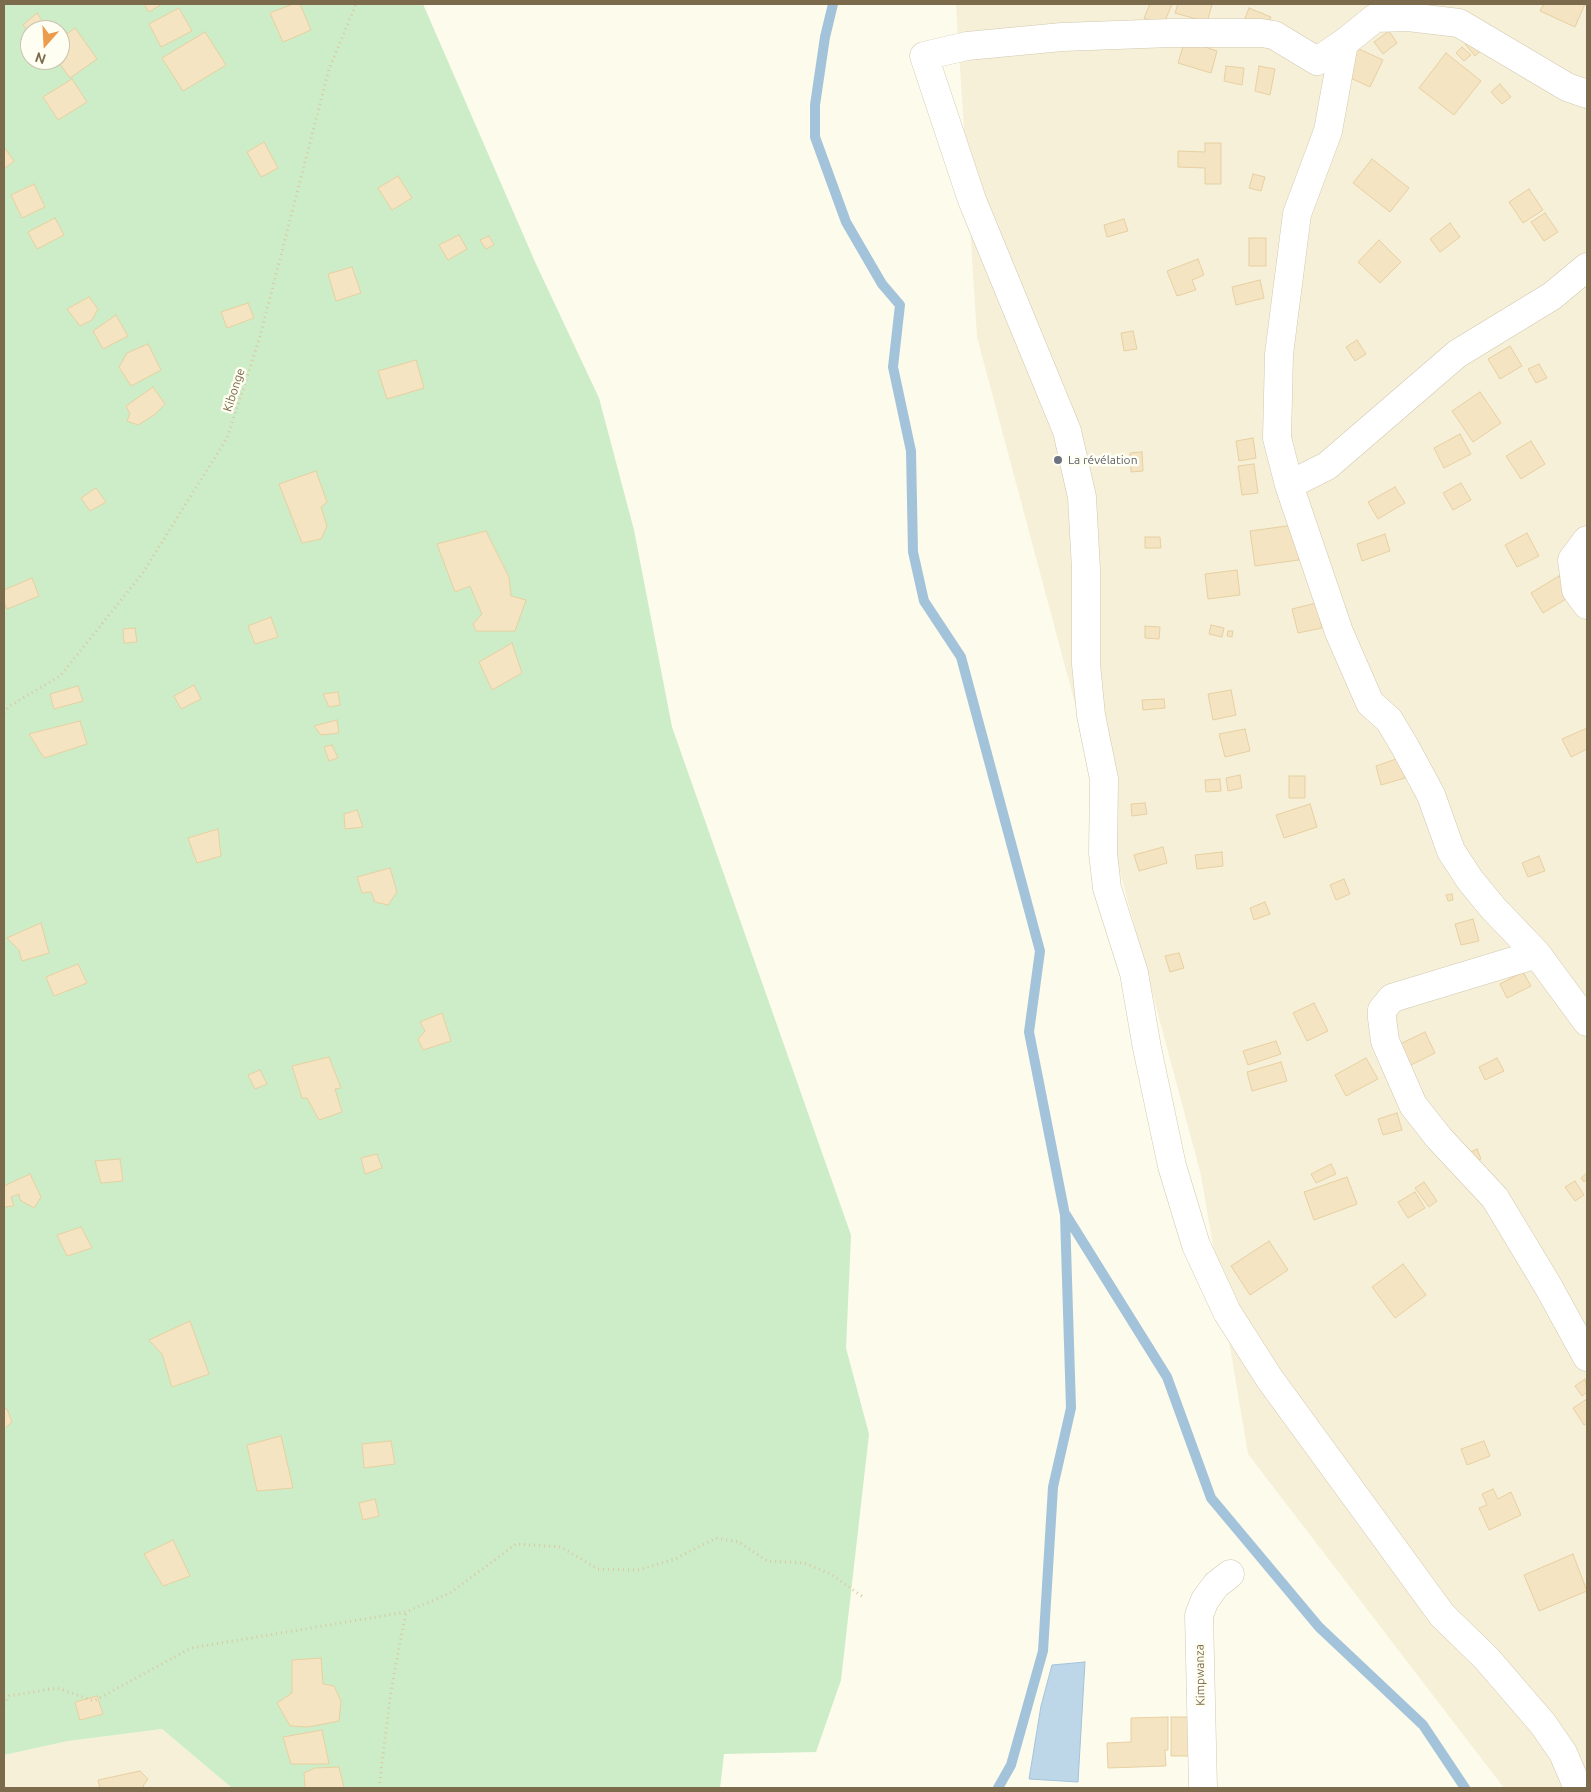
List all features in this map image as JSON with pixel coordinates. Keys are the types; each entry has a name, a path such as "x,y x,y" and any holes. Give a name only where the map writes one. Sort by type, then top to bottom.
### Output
{"street":[{"path":"1578,1788 1563,1753 1543,1724 1487,1659 1442,1615 1269,1378 1227,1312 1196,1245 1172,1166 1147,1048 1134,973 1107,888 1104,853 1104,779 1091,715 1086,664 1086,569 1082,498 1067,431 972,200 924,56 968,46 1062,37 1261,32 1274,35 1317,61 1344,43 1375,18 1408,17 1459,23 1567,87 1587,94"},
{"path":"1344,43 1328,131 1298,214 1279,354 1277,438 1289,485 1339,632 1370,703 1389,720 1408,753 1431,795 1452,851 1470,880 1492,908 1537,954 1587,1022"},
{"path":"1289,485 1327,466 1457,354 1552,296 1587,268"},
{"path":"1587,540 1572,560 1576,590 1587,605"},
{"path":"1537,954 1392,998 1382,1010 1382,1018 1385,1041 1413,1104 1439,1138 1495,1198 1548,1286 1587,1357"},
{"name":"Kimpwanza","path":"1202,1788 1199,1615 1205,1600 1230,1574"}],"path":[{"name":"Kibonge","path":"4,713 8,707 60,676 142,574 227,438 259,340 329,69 356,4"},
{"path":"4,1705 9,1696 57,1688 94,1701 191,1648 406,1612 450,1593 516,1544 561,1547 598,1569 638,1570 675,1558 716,1538 739,1542 767,1561 804,1563 830,1574 864,1596"},
{"path":"379,1788 391,1690 406,1612"}],"shaded area":[{"path":"956,4 1587,4 1587,1788 1504,1788 1248,1454 1201,1175 977,337"},
{"path":"162,1729 232,1788 4,1788 4,1755 68,1741"}],"green space":[{"path":"4,4 423,4 536,264 599,398 634,530 672,727 851,1235 846,1348 869,1434 841,1680 816,1752 724,1754 720,1788 232,1788 162,1729 68,1741 4,1755"}],"water":[{"path":"1085,1662 1078,1782 1029,1779 1041,1706 1052,1665"}],"building":[{"path":"144,4 162,4 149,12"},
{"path":"293,4 300,4 311,30 283,42 270,13"},
{"path":"1150,4 1172,4 1163,26 1144,18"},
{"path":"1178,4 1212,5 1207,22 1175,13"},
{"path":"1544,4 1585,4 1575,27 1540,11"},
{"path":"179,8 192,31 161,47 149,24"},
{"path":"1249,8 1271,17 1266,30 1244,21"},
{"path":"37,13 41,20 29,20"},
{"path":"75,28 97,59 70,78 64,70 70,70 70,32"},
{"path":"1389,31 1397,43 1383,54 1374,42"},
{"path":"205,32 226,65 183,91 162,58"},
{"path":"1474,36 1485,47 1475,56 1465,44"},
{"path":"1185,40 1217,51 1211,73 1178,63"},
{"path":"1462,47 1471,55 1464,61 1456,53"},
{"path":"1357,48 1383,60 1370,87 1344,75"},
{"path":"1446,53 1481,81 1454,115 1419,88"},
{"path":"1226,66 1244,68 1242,85 1224,81"},
{"path":"1259,66 1275,69 1270,95 1255,91"},
{"path":"72,79 87,102 58,120 43,97"},
{"path":"1500,84 1511,97 1502,104 1491,92"},
{"path":"264,142 278,168 261,177 247,152"},
{"path":"1205,143 1221,143 1221,184 1205,184 1205,168 1178,167 1178,151 1205,152"},
{"path":"4,147 14,161 4,169"},
{"path":"1372,159 1409,188 1390,212 1353,183"},
{"path":"1253,174 1265,177 1261,191 1249,188"},
{"path":"398,176 412,198 392,210 378,188"},
{"path":"34,184 45,207 22,218 11,195"},
{"path":"1529,189 1543,210 1523,223 1509,202"},
{"path":"1545,213 1558,232 1544,241 1531,222"},
{"path":"55,218 64,235 37,249 28,232"},
{"path":"1124,219 1128,231 1107,237 1104,225"},
{"path":"1450,223 1460,237 1440,252 1430,239"},
{"path":"459,235 467,249 448,260 439,245"},
{"path":"489,236 494,245 486,249 480,240"},
{"path":"1249,238 1266,238 1266,266 1249,266"},
{"path":"1379,240 1401,262 1380,283 1358,262"},
{"path":"1198,259 1204,275 1192,280 1196,290 1177,296 1167,271"},
{"path":"352,267 361,293 336,301 328,274"},
{"path":"1260,280 1264,298 1236,305 1232,287"},
{"path":"89,297 98,309 92,320 80,326 67,309"},
{"path":"248,303 254,318 227,328 221,312"},
{"path":"116,315 128,336 103,349 93,331"},
{"path":"1133,331 1137,349 1124,351 1121,333"},
{"path":"1357,340 1366,354 1355,361 1346,347"},
{"path":"148,344 161,370 131,386 119,367 127,353"},
{"path":"1510,346 1522,366 1500,379 1488,359"},
{"path":"416,360 424,388 387,399 378,371"},
{"path":"1539,364 1547,378 1536,383 1528,369"},
{"path":"153,387 165,404 154,415 138,425 127,421 130,414 126,406"},
{"path":"1480,392 1501,423 1473,442 1452,411"},
{"path":"1460,434 1471,454 1444,468 1434,448"},
{"path":"1253,438 1256,458 1239,461 1236,441"},
{"path":"1531,441 1545,464 1521,479 1506,456"},
{"path":"1142,452 1143,471 1131,472 1130,453"},
{"path":"1254,464 1258,493 1242,495 1238,466"},
{"path":"316,471 327,502 321,507 327,526 321,539 302,543 279,484"},
{"path":"1461,483 1471,500 1453,510 1443,493"},
{"path":"1395,487 1405,503 1378,519 1368,502"},
{"path":"96,488 106,502 90,511 81,498"},
{"path":"1294,525 1299,560 1255,566 1250,531"},
{"path":"486,531 509,577 511,596 526,600 515,631 476,631 473,624 482,614 470,586 455,592 437,544"},
{"path":"1527,533 1539,556 1517,567 1505,545"},
{"path":"1385,534 1390,551 1362,561 1357,544"},
{"path":"1145,537 1160,537 1161,548 1145,548"},
{"path":"1237,570 1240,595 1208,599 1205,574"},
{"path":"1559,576 1571,596 1543,613 1531,593"},
{"path":"32,578 39,596 7,609 4,602 4,590"},
{"path":"1316,603 1322,628 1298,633 1292,609"},
{"path":"271,617 278,637 255,644 248,626"},
{"path":"1211,625 1224,628 1222,637 1209,634"},
{"path":"1145,626 1160,627 1159,639 1145,638"},
{"path":"135,628 137,642 124,643 123,629"},
{"path":"1228,631 1233,631 1232,637 1227,636"},
{"path":"512,643 522,673 492,690 479,662"},
{"path":"194,685 201,699 181,709 174,696"},
{"path":"78,686 83,701 54,709 50,694"},
{"path":"1231,690 1236,715 1213,720 1208,694"},
{"path":"338,692 340,705 329,707 323,694"},
{"path":"1164,699 1165,708 1143,710 1142,700"},
{"path":"337,720 339,733 321,735 314,726"},
{"path":"80,721 87,744 44,758 29,734"},
{"path":"1587,728 1587,749 1571,757 1562,739"},
{"path":"1245,729 1250,751 1225,757 1219,734"},
{"path":"332,745 338,758 329,761 324,747"},
{"path":"1399,758 1405,778 1381,785 1376,766"},
{"path":"1240,775 1242,788 1228,791 1226,778"},
{"path":"1289,776 1305,776 1305,798 1289,798"},
{"path":"1220,779 1221,791 1206,792 1205,780"},
{"path":"1145,803 1147,814 1132,816 1131,804"},
{"path":"1310,804 1317,827 1284,838 1276,815"},
{"path":"357,810 363,827 345,829 344,814"},
{"path":"218,829 221,856 197,863 188,838"},
{"path":"1163,847 1167,863 1139,871 1134,855"},
{"path":"1222,852 1223,866 1197,869 1195,855"},
{"path":"1539,856 1545,871 1528,877 1522,863"},
{"path":"390,868 397,892 388,905 375,902 371,892 362,893 357,877"},
{"path":"1344,879 1350,894 1336,900 1330,885"},
{"path":"1452,894 1453,900 1448,901 1446,895"},
{"path":"1265,902 1270,914 1254,920 1250,908"},
{"path":"1473,919 1479,941 1461,945 1455,924"},
{"path":"41,923 49,953 22,961 19,950 7,938"},
{"path":"1179,953 1184,968 1170,972 1165,956"},
{"path":"78,964 87,983 54,996 46,977"},
{"path":"1523,972 1531,986 1507,998 1500,984"},
{"path":"1314,1003 1328,1031 1307,1041 1293,1013"},
{"path":"442,1013 451,1041 423,1050 418,1039 425,1031 420,1022"},
{"path":"1425,1032 1435,1053 1409,1066 1398,1045"},
{"path":"1276,1041 1281,1054 1248,1065 1243,1051"},
{"path":"329,1057 341,1088 335,1089 342,1112 319,1120 307,1098 302,1098 292,1066"},
{"path":"1366,1058 1378,1079 1346,1096 1335,1075"},
{"path":"1497,1058 1504,1071 1485,1080 1479,1067"},
{"path":"1281,1062 1287,1081 1252,1091 1247,1072"},
{"path":"260,1070 267,1084 255,1089 248,1075"},
{"path":"1397,1113 1402,1130 1383,1135 1378,1119"},
{"path":"1477,1149 1481,1159 1468,1165 1464,1155"},
{"path":"377,1154 382,1168 365,1174 361,1158"},
{"path":"120,1159 123,1181 101,1183 95,1161"},
{"path":"1331,1164 1336,1174 1316,1183 1311,1174"},
{"path":"1587,1173 1587,1179 1584,1182 1581,1178"},
{"path":"30,1174 41,1197 34,1208 20,1200 19,1194 11,1197 14,1206 4,1207 4,1186"},
{"path":"1347,1177 1357,1204 1314,1220 1304,1192"},
{"path":"1575,1181 1584,1195 1575,1201 1565,1187"},
{"path":"1424,1182 1437,1201 1429,1207 1415,1188"},
{"path":"1415,1192 1425,1208 1408,1218 1398,1202"},
{"path":"81,1227 92,1248 67,1256 57,1235"},
{"path":"1269,1241 1288,1270 1250,1295 1231,1266"},
{"path":"1403,1264 1426,1295 1395,1318 1372,1287"},
{"path":"190,1321 209,1374 172,1387 162,1354 149,1340"},
{"path":"1585,1379 1587,1392 1582,1396 1575,1386"},
{"path":"1587,1399 1587,1423 1584,1425 1573,1408"},
{"path":"4,1409 7,1409 12,1422 4,1429"},
{"path":"281,1436 293,1488 257,1491 247,1445"},
{"path":"391,1441 395,1464 364,1468 362,1444"},
{"path":"1484,1441 1490,1456 1467,1465 1461,1449"},
{"path":"1493,1489 1498,1499 1511,1492 1521,1515 1489,1530 1479,1508 1487,1505 1482,1494"},
{"path":"375,1499 379,1516 363,1520 359,1503"},
{"path":"173,1540 190,1576 163,1586 144,1554"},
{"path":"1573,1554 1587,1591 1539,1611 1524,1575"},
{"path":"321,1658 323,1684 334,1686 341,1701 339,1721 308,1727 290,1726 277,1703 292,1693 292,1660"},
{"path":"97,1696 103,1714 80,1720 75,1702"},
{"path":"1168,1717 1168,1750 1165,1750 1166,1766 1108,1768 1107,1743 1131,1742 1131,1718"},
{"path":"1171,1717 1192,1717 1192,1756 1171,1756"},
{"path":"322,1730 329,1764 291,1764 283,1737"},
{"path":"339,1767 344,1788 305,1788 304,1773 315,1768"},
{"path":"140,1771 148,1779 143,1786 145,1788 100,1788 98,1780"}],"waterway":[{"path":"833,4 825,37 815,105 815,137 846,222 882,284 900,305 893,367 911,451 913,552 924,601 961,657 1040,951 1029,1032 1065,1215 1071,1408 1053,1487 1043,1651 1011,1765 998,1788"},
{"path":"1066,1215 1167,1377 1211,1498 1319,1627 1423,1725 1465,1788"}],"place":[{"name":"La révélation","path":"1058,460"}]}
